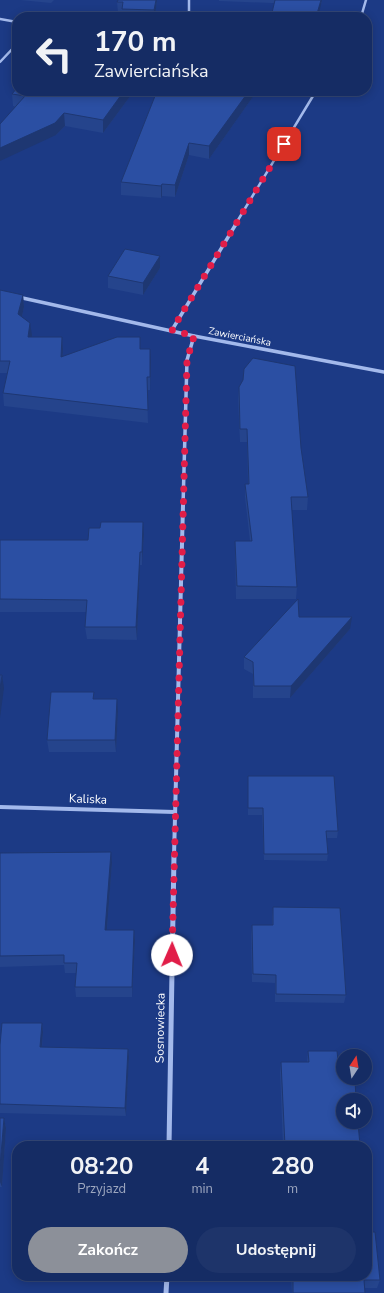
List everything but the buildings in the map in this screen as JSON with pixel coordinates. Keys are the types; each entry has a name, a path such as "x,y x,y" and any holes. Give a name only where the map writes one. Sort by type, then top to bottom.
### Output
{"street":[{"path":"189,0 189,12"},
{"path":"362,12 366,0"},
{"path":"0,19 12,21"},
{"path":"0,62 12,49"},
{"path":"172,330 313,96"},
{"name":"Zawierciańska","path":"16,296 194,336 384,372"},
{"name":"Sosnowiecka","path":"169,1141 175,812 187,360 194,336"},
{"name":"Kaliska","path":"0,807 175,812"},
{"path":"166,1293 167,1281"}],"route":[{"path":"172,955 187,360 194,336 172,330 284,144"}]}
